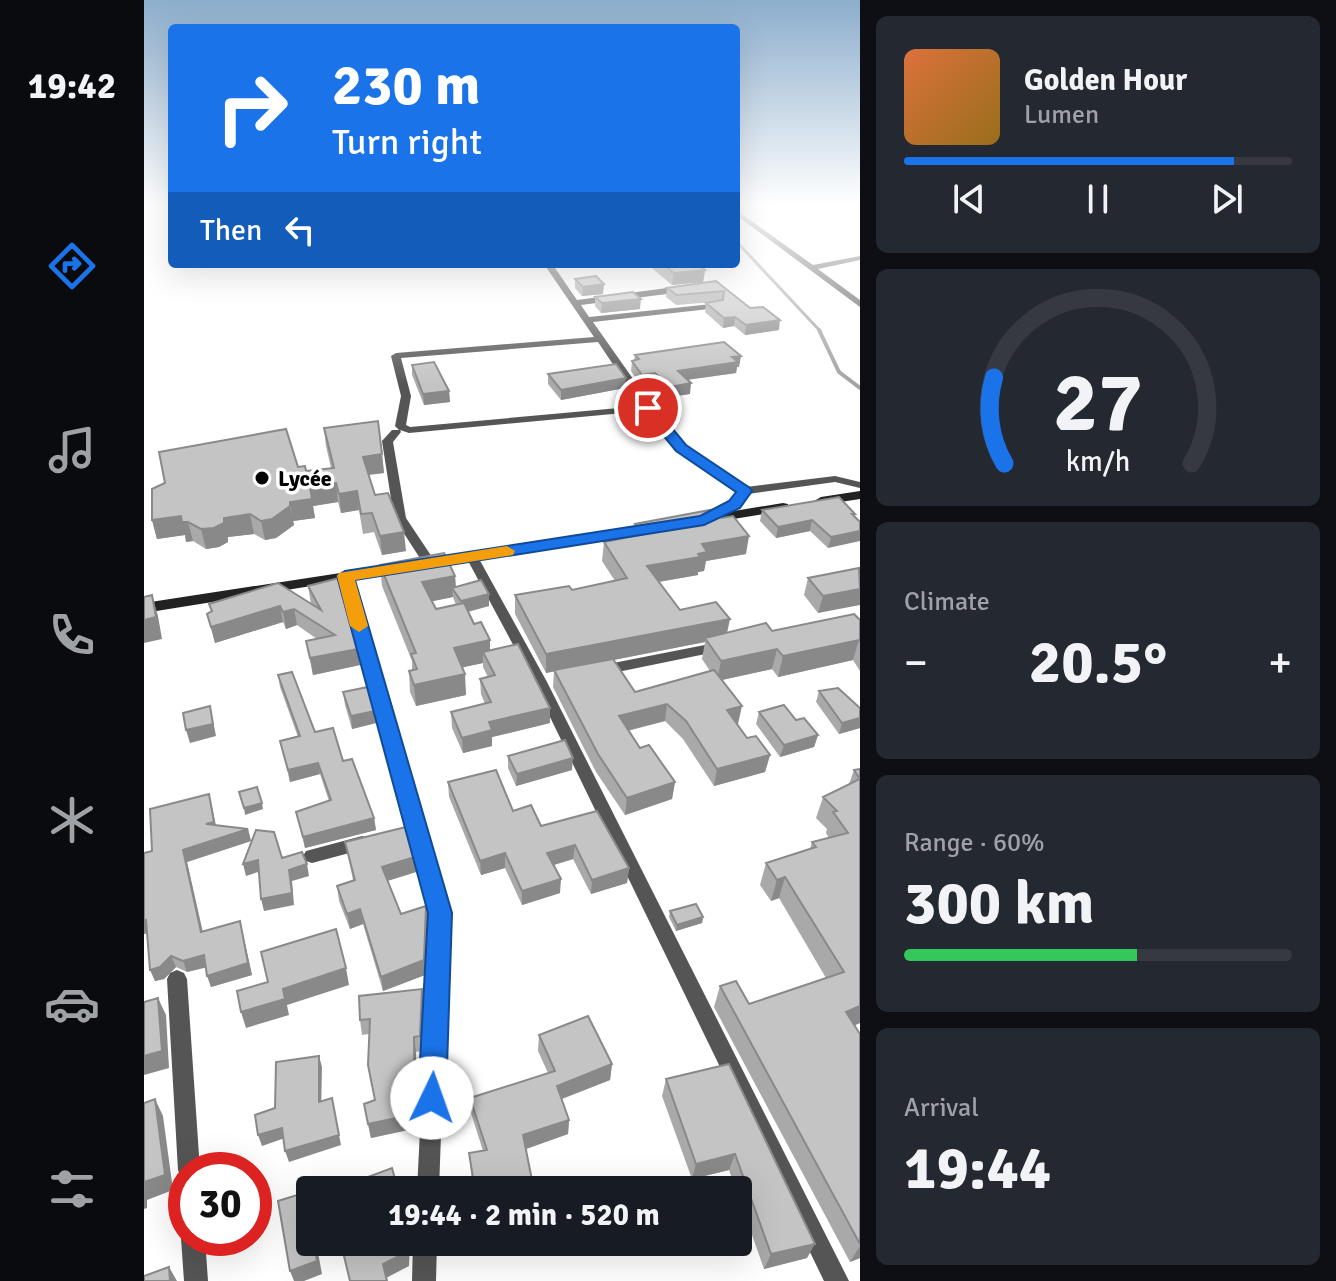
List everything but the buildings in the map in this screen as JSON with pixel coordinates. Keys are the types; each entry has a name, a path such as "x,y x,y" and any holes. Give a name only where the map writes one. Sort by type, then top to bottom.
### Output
{"street":[{"path":"808,266 860,304"},
{"path":"811,268 822,266"},
{"path":"551,268 648,408 681,448 744,491 835,479 860,485"},
{"path":"574,303 693,288"},
{"path":"586,320 718,305"},
{"path":"600,339 396,356 406,396 400,426 409,430 648,408"},
{"path":"396,432 387,441 400,518 430,563"},
{"path":"689,523 734,504 744,491"},
{"path":"144,608 860,495"},
{"path":"472,557 548,680 837,1281"},
{"path":"345,576 402,833 440,913 429,1176"},
{"path":"587,673 727,646"},
{"path":"312,856 402,833"},
{"path":"177,979 188,1152"},
{"path":"194,1256 196,1281"},
{"path":"424,1281 425,1256"}],"waterway":[{"path":"759,266 821,332"},
{"path":"819,330 839,372 860,388"}],"slow traffic":[{"path":"359,626 345,576 507,551"}],"place":[{"name":"Lycée","path":"262,478"}],"route":[{"path":"432,1098 440,913 345,576 704,520 734,504 744,491 681,448 648,408"}]}
